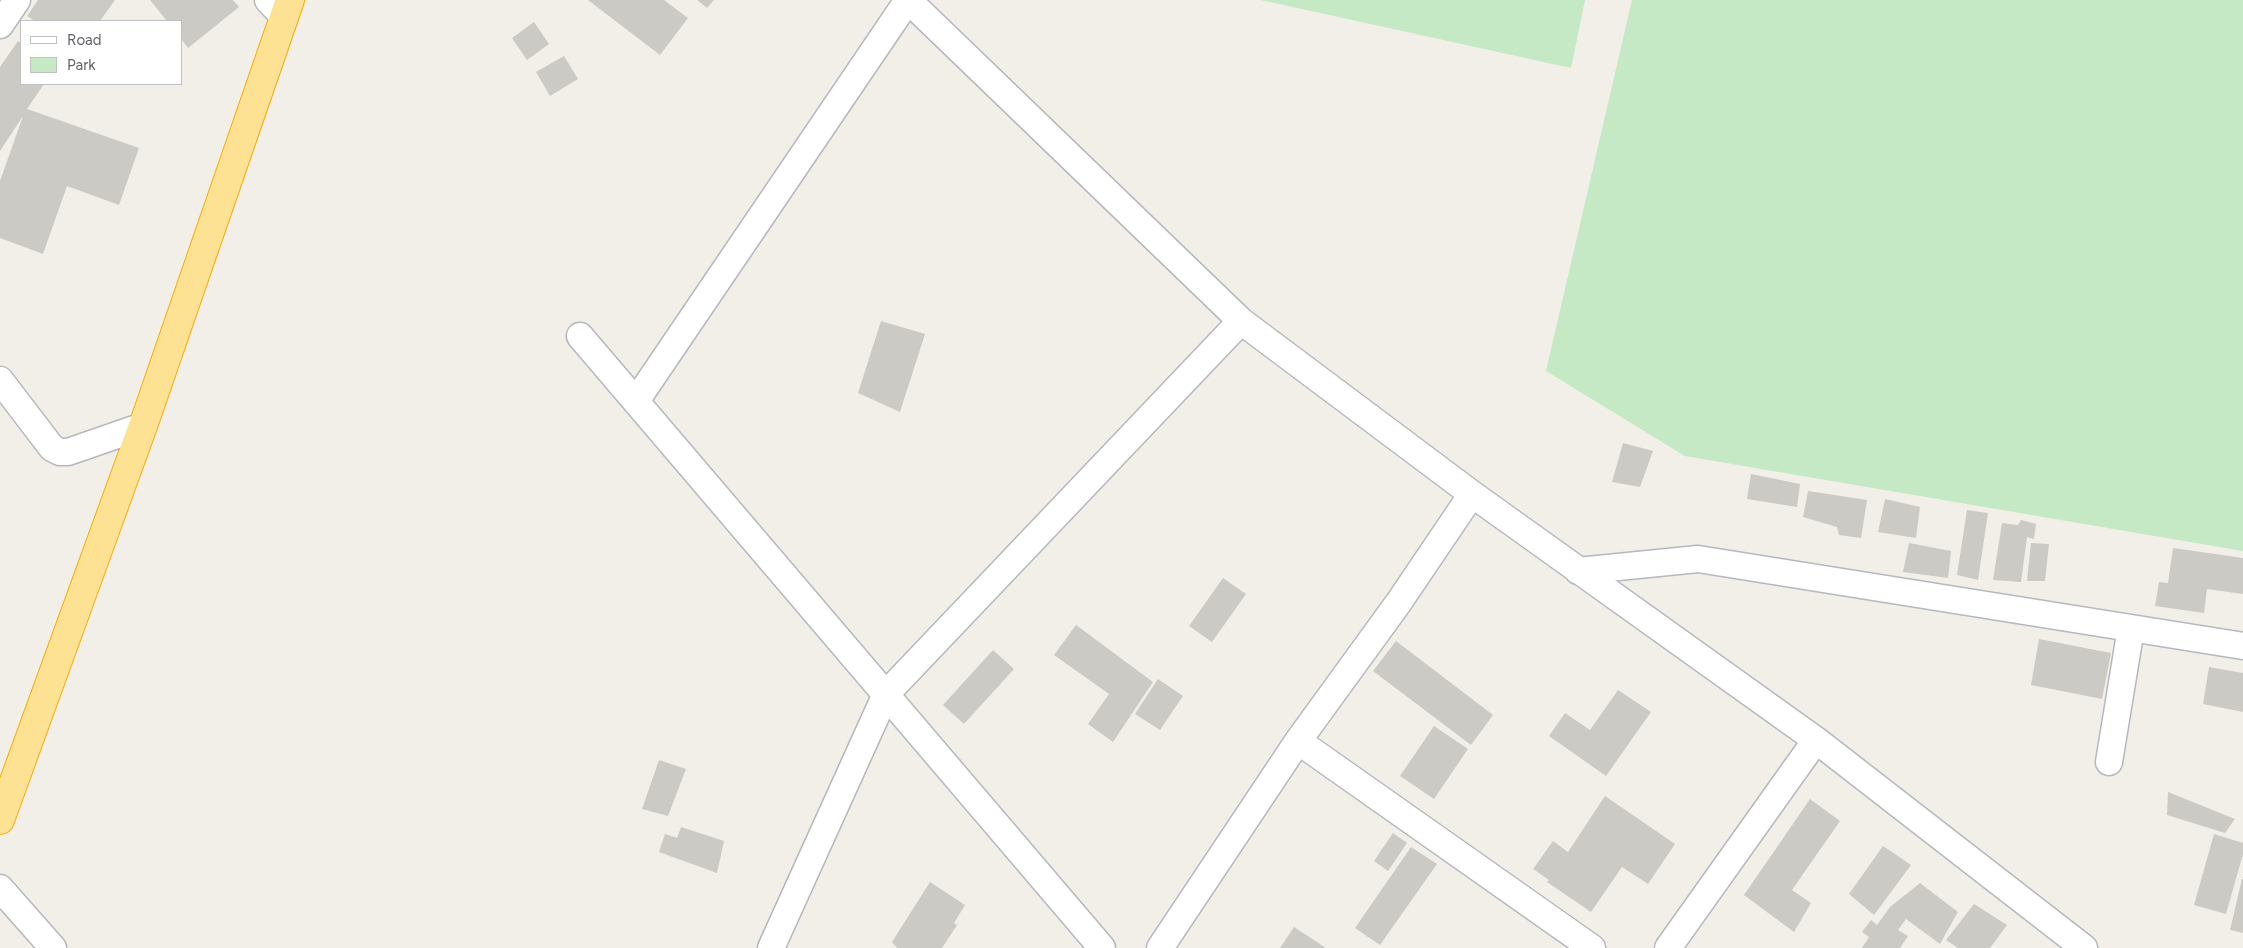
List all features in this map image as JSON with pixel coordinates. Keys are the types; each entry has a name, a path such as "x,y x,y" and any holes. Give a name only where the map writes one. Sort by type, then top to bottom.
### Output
{"highway":[{"path":"0,820 143,426 280,6"}],"street":[{"path":"0,25 17,0"},
{"path":"636,401 908,0 1241,321 1472,494 1816,740 2084,948"},
{"path":"771,948 886,694 1241,321"},
{"path":"580,336 1102,948"},
{"path":"0,380 52,448 60,452 68,452 143,426"},
{"path":"1160,948 1298,741 1399,602 1472,494"},
{"path":"1578,571 1698,559 2243,646"},
{"path":"2109,762 2131,628"},
{"path":"1668,948 1816,740"},
{"path":"1298,741 1592,948"},
{"path":"0,888 52,948"}],"green space":[{"path":"1261,0 1585,0 1571,68"},
{"path":"1632,0 2243,0 2243,551 1685,456 1546,371"}],"building":[{"path":"38,0 115,0 101,20 33,20 27,16"},
{"path":"150,0 233,0 239,7 188,48 182,40 182,20 166,20"},
{"path":"588,0 664,0 688,18 660,55"},
{"path":"697,0 714,0 707,8"},
{"path":"534,22 549,44 527,60 512,38"},
{"path":"18,41 20,42 20,85 43,85 27,109 139,148 119,205 67,186 43,254 0,238 0,181 23,116 0,151 0,67"},
{"path":"564,56 578,79 550,96 536,72"},
{"path":"881,321 925,334 900,412 858,393"},
{"path":"1623,443 1653,451 1640,487 1612,482"},
{"path":"1751,474 1800,484 1797,507 1747,499"},
{"path":"1808,491 1867,500 1861,538 1839,535 1837,527 1803,517"},
{"path":"1885,499 1920,507 1916,538 1878,532"},
{"path":"1967,510 1988,513 1978,580 1957,575"},
{"path":"2021,520 2036,524 2034,539 2027,537 2021,582 1993,580 2002,523 2018,525"},
{"path":"1909,543 1951,551 1948,578 1903,572"},
{"path":"2031,543 2049,544 2045,581 2027,581"},
{"path":"2173,548 2243,558 2243,594 2207,589 2204,613 2155,606 2159,582 2168,583"},
{"path":"1223,578 1246,594 1212,642 1189,626"},
{"path":"1076,625 1153,682 1113,742 1088,724 1109,694 1054,655"},
{"path":"2039,639 2111,653 2102,699 2031,685"},
{"path":"1396,641 1493,715 1471,745 1373,671"},
{"path":"993,650 1014,669 964,724 943,705"},
{"path":"2209,667 2243,673 2243,712 2203,704"},
{"path":"1158,679 1183,696 1160,730 1135,714"},
{"path":"1618,690 1651,712 1606,776 1549,736 1565,713 1590,730"},
{"path":"1434,726 1468,749 1434,799 1400,776"},
{"path":"659,760 686,769 668,816 642,809"},
{"path":"2168,792 2235,819 2225,833 2167,815"},
{"path":"1605,796 1675,844 1648,884 1622,867 1591,912 1547,882 1549,880 1533,869 1553,841 1568,852"},
{"path":"1810,799 1840,821 1792,890 1811,903 1794,932 1744,895"},
{"path":"681,827 724,841 717,873 659,852 665,834 677,838"},
{"path":"1393,833 1407,843 1388,871 1374,861"},
{"path":"2214,834 2243,843 2243,854 2226,914 2194,905"},
{"path":"1883,846 1911,865 1874,915 1849,894"},
{"path":"1411,847 1437,864 1380,945 1355,928"},
{"path":"2243,879 2243,933 2230,930"},
{"path":"930,882 965,905 954,923 957,925 942,948 897,948 892,942"},
{"path":"1920,883 1958,912 1940,944 1906,919 1898,930 1908,936 1900,948 1862,948 1869,937 1862,932 1871,920 1877,925 1890,907"},
{"path":"1974,904 2007,925 1990,948 1958,948 1946,940"},
{"path":"1294,927 1326,948 1280,948"}]}
